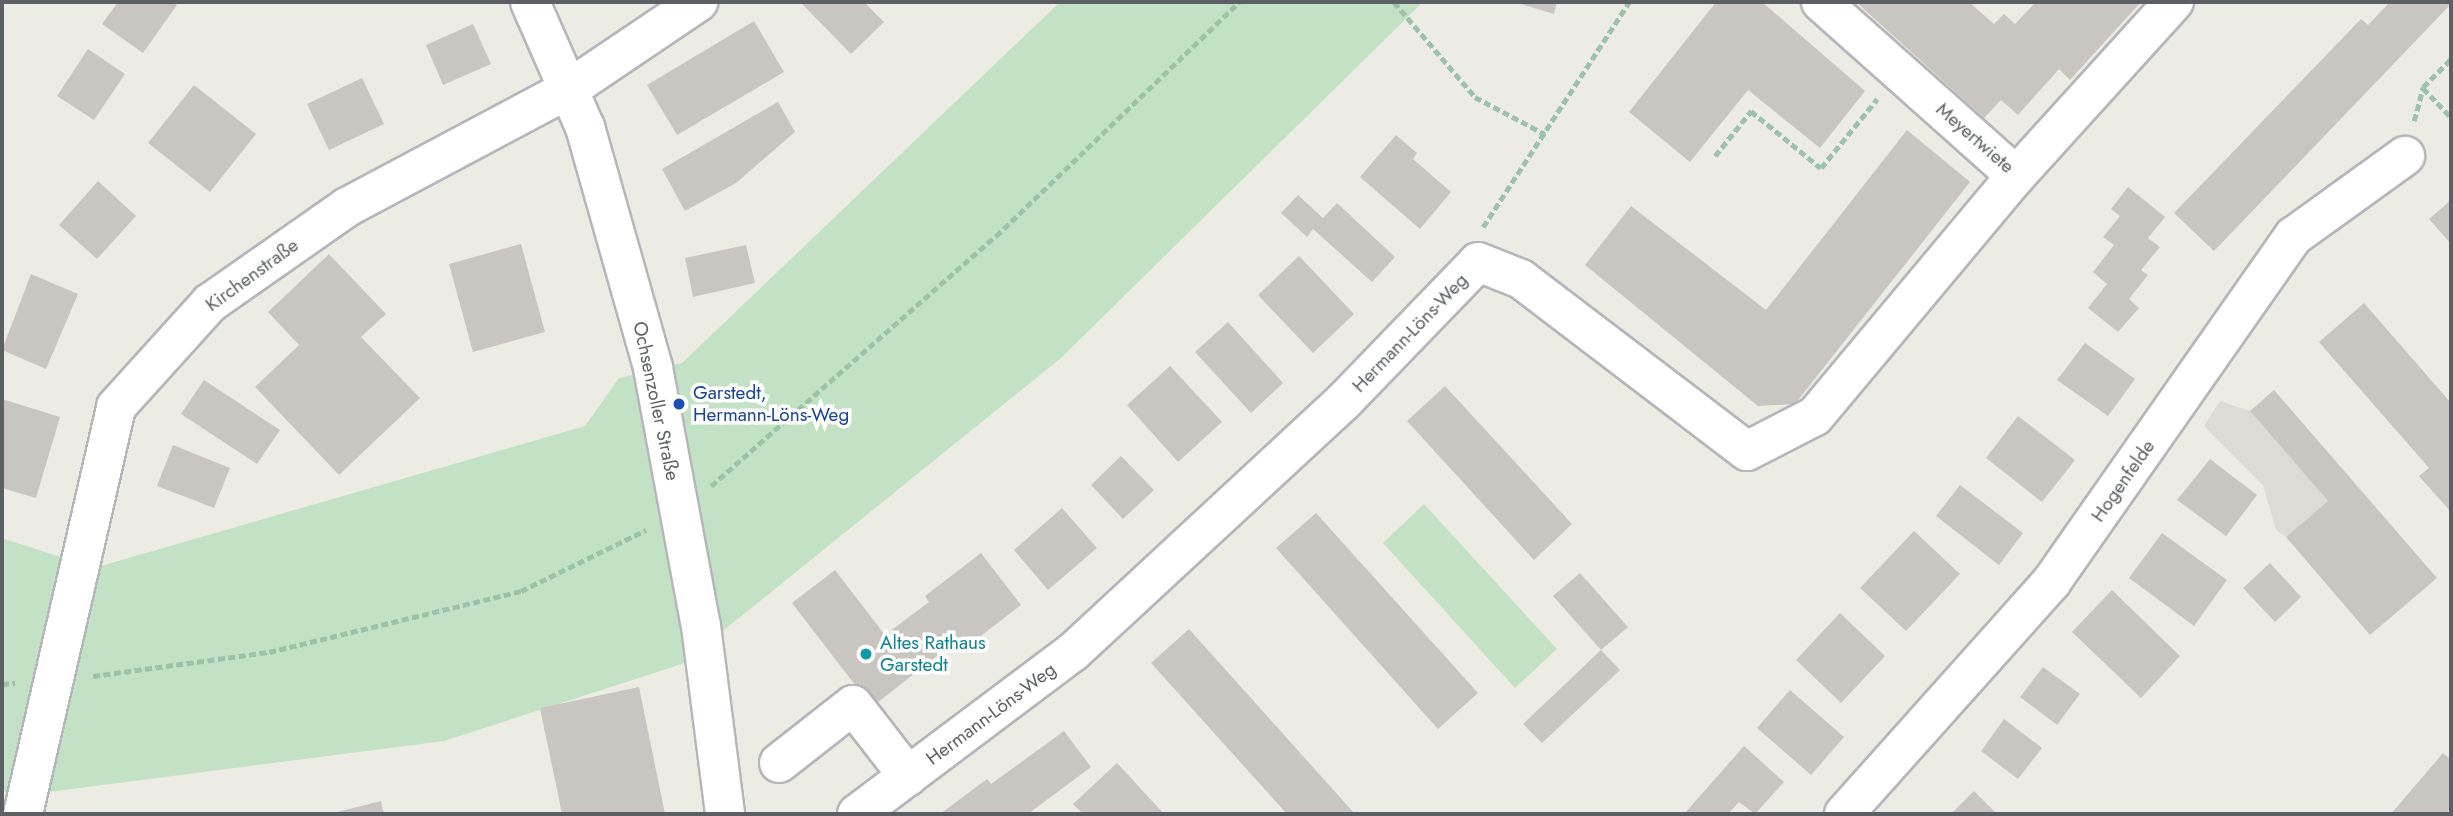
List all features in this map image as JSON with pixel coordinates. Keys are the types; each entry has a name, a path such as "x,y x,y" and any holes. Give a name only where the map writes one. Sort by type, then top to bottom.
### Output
{"street":[{"name":"Ochsenzoller Straße","path":"530,2 585,127 653,368 701,626 724,814"},
{"name":"Kirchenstraße","path":"23,814 56,681 82,543 116,407 210,303 347,207 569,89 698,2"},
{"name":"Meyertwiete","path":"1821,2 2017,176 2174,2"},
{"name":"Hogenfelde","path":"1844,814 2052,581 2294,236 2405,156"},
{"name":"Hermann-Löns-Weg","path":"857,814 1073,652 1342,402 1478,262 1521,279 1747,452 1815,416 2017,176"},
{"path":"779,763 853,705 908,776"}],"path":[{"path":"2,684 56,681 269,652 521,591 680,513 996,236 1239,2"},
{"path":"1394,2 1475,97 1545,134"},
{"path":"1478,262 1484,224 1629,2"},
{"path":"2405,156 2423,87 2451,59"},
{"path":"1715,156 1751,111 1821,168 1899,71"},
{"path":"2423,87 2451,117"}],"shaded area":[{"path":"2220,401 2250,411 2328,501 2286,537 2276,530 2263,485 2204,426"}],"green space":[{"path":"1060,2 1423,2 1061,358 682,664 444,741 25,795 2,791 2,538 94,568 585,426 619,378 682,363"},
{"path":"1424,504 1557,649 1515,688 1383,543"}],"building":[{"path":"118,2 173,2 177,5 143,53 102,24"},
{"path":"864,2 884,22 851,54 802,4"},
{"path":"1514,2 1557,2 1554,14"},
{"path":"1716,2 1762,2 1865,91 1820,148 1748,90 1690,162 1629,112"},
{"path":"1856,2 1969,2 1994,24 2004,14 2015,24 2036,2 2141,2 2070,80 2059,69 2018,115 2001,100 1984,118"},
{"path":"2390,2 2451,4 2214,251 2174,213 2361,19 2368,25"},
{"path":"754,21 784,72 677,135 647,85"},
{"path":"473,24 491,64 443,85 426,45"},
{"path":"88,49 125,74 94,120 57,96"},
{"path":"362,78 384,124 329,150 307,104"},
{"path":"194,85 256,134 210,192 148,143"},
{"path":"778,102 795,132 736,183 685,211 662,169"},
{"path":"1907,130 1970,182 1795,404 1758,406 1585,265 1631,206 1766,310"},
{"path":"1396,135 1417,153 1413,159 1451,192 1420,229 1360,177"},
{"path":"98,181 136,216 97,259 59,225"},
{"path":"2128,187 2165,217 2148,238 2160,247 2141,270 2148,275 2129,299 2139,308 2118,332 2088,308 2107,284 2093,272 2114,245 2103,237 2120,216 2111,209"},
{"path":"1298,195 1323,218 1337,203 1395,257 1372,282 1313,229 1307,237 1281,213"},
{"path":"2451,200 2451,244 2429,219"},
{"path":"521,244 545,332 473,352 449,264"},
{"path":"746,245 755,283 693,297 685,258"},
{"path":"329,254 386,314 361,337 420,398 339,475 255,387 299,345 268,312"},
{"path":"1299,256 1354,314 1313,353 1258,295"},
{"path":"31,274 78,294 46,369 2,350"},
{"path":"2364,303 2451,403 2451,512 2419,476 2429,468 2319,342"},
{"path":"1228,322 1283,383 1251,413 1195,352"},
{"path":"2085,343 2135,379 2108,416 2057,380"},
{"path":"1170,366 1222,422 1178,462 1127,405"},
{"path":"204,380 280,430 257,464 181,414"},
{"path":"1445,386 1572,524 1534,560 1407,421"},
{"path":"2274,390 2437,578 2370,635 2286,537 2328,501 2250,411"},
{"path":"2,399 60,417 36,498 2,488"},
{"path":"2018,416 2075,460 2042,502 1986,458"},
{"path":"173,445 230,468 214,508 157,486"},
{"path":"1121,456 1154,490 1123,519 1091,485"},
{"path":"2210,459 2257,495 2226,536 2177,500"},
{"path":"1960,485 2023,533 1999,565 1936,516"},
{"path":"1062,508 1097,548 1048,590 1014,550"},
{"path":"1316,513 1478,693 1438,729 1276,548"},
{"path":"1914,531 1960,574 1906,631 1860,588"},
{"path":"2162,533 2227,580 2194,626 2129,578"},
{"path":"981,553 1021,605 964,649 957,640 872,707 792,603 835,570 885,635 929,602 925,596"},
{"path":"2270,563 2301,597 2275,622 2243,588"},
{"path":"1580,573 1628,627 1601,650 1553,596"},
{"path":"2112,590 2180,656 2141,698 2072,632"},
{"path":"1840,613 1885,656 1841,703 1796,660"},
{"path":"1189,629 1355,814 1287,814 1151,663"},
{"path":"1601,650 1620,670 1542,743 1523,724"},
{"path":"2043,667 2080,694 2057,725 2020,697"},
{"path":"639,687 665,814 562,814 540,708"},
{"path":"1790,690 1844,737 1811,775 1757,728"},
{"path":"2004,719 2042,748 2018,779 1981,751"},
{"path":"1064,731 1091,767 1028,814 940,814 987,779 991,784"},
{"path":"1744,746 1784,782 1755,814 1739,802 1728,814 1684,814"},
{"path":"2443,753 2451,760 2451,808 2446,814 2391,814"},
{"path":"1117,763 1164,814 1083,814 1073,804"},
{"path":"1974,791 1997,814 1951,814"},
{"path":"381,801 384,814 333,814 333,813"}],"place":[{"name":"Garstedt, Hermann-Löns-Weg","path":"679,404"},
{"name":"Altes Rathaus Garstedt","path":"866,654"}]}
